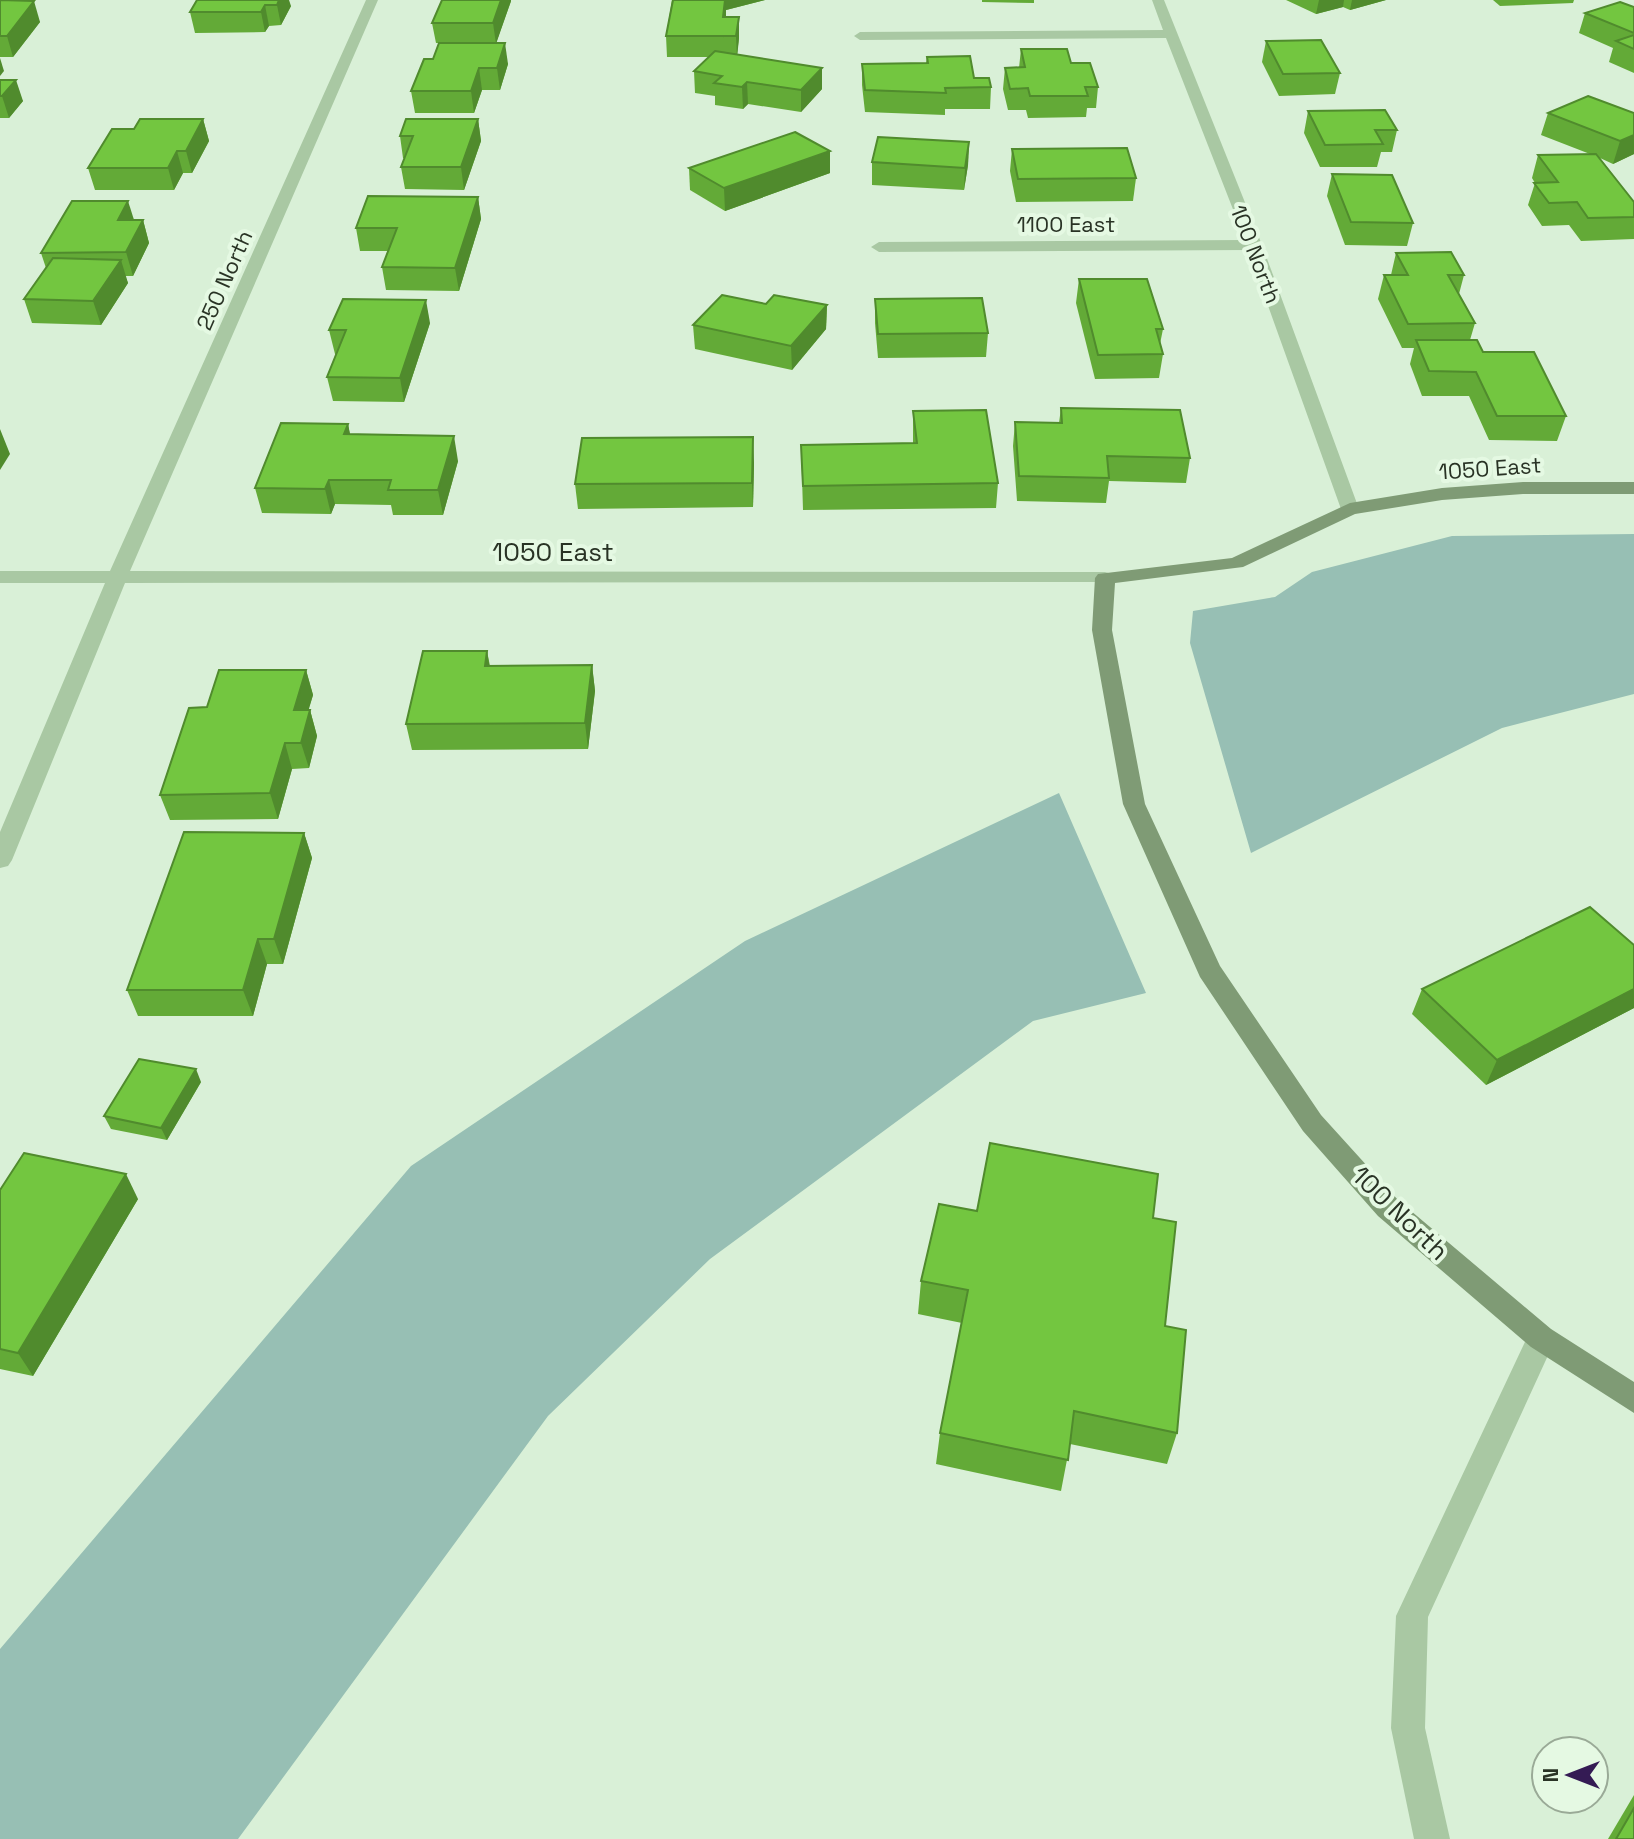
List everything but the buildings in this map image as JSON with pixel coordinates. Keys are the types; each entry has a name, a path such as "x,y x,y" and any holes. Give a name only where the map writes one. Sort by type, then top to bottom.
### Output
{"street":[{"name":"250 North","path":"0,860 117,578 372,0"},
{"name":"100 North","path":"1158,0 1254,245 1350,509"},
{"path":"860,36 1171,34"},
{"name":"1100 East","path":"879,247 1254,245"},
{"name":"1050 East","path":"0,577 1105,578 1236,563 1350,509 1442,494 1523,488 1634,488"},
{"name":"100 North","path":"1105,578 1102,630 1134,804 1209,970 1312,1123 1388,1208 1541,1338 1634,1399"},
{"path":"1432,1839 1408,1728 1412,1616 1502,1416 1541,1338"}],"shaded area":[{"path":"1634,534 1634,694 1502,728 1251,853 1190,643 1193,611 1275,597 1312,572 1452,536"},
{"path":"1059,793 1146,993 1033,1021 710,1259 548,1416 238,1839 0,1839 0,1649 411,1166 745,941"}]}
